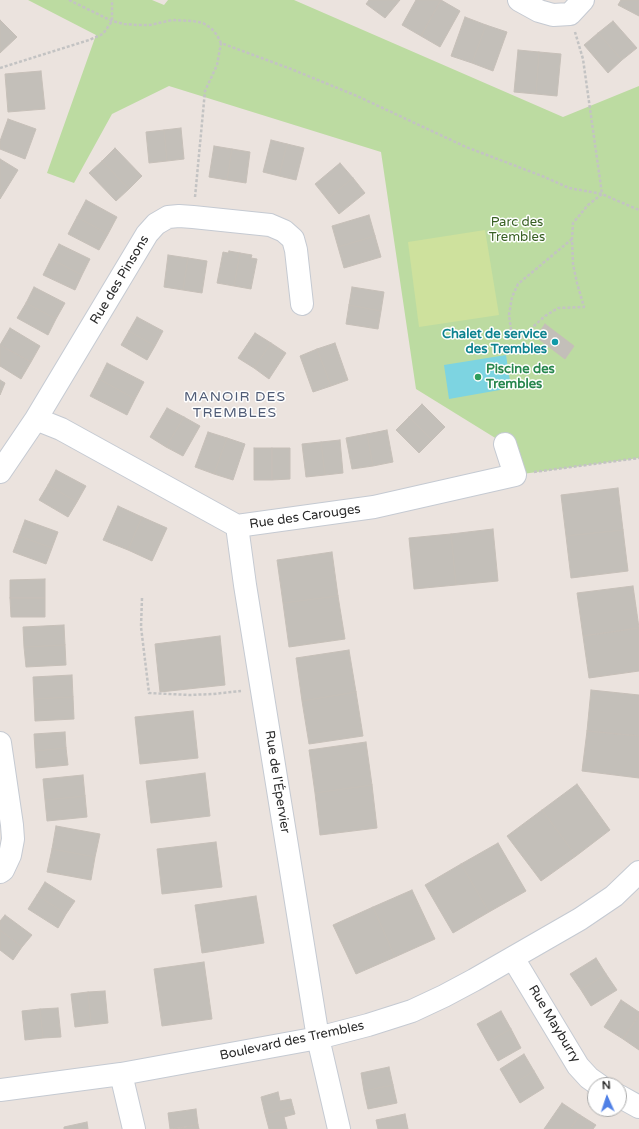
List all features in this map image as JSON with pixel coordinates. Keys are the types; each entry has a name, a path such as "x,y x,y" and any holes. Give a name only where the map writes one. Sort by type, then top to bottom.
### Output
{"street":[{"path":"519,0 539,11 553,15 577,7"},
{"name":"Rue des Pinsons","path":"0,472 36,419 147,234 156,224 168,217 193,217 270,225 284,231 293,239 296,250 302,304"},
{"name":"Rue des Carouges","path":"36,419 61,429 237,526 374,507 515,475"},
{"path":"505,444 515,475"},
{"name":"Rue de l'Épervier","path":"237,526 245,585 318,1038 339,1129"},
{"path":"0,743 12,825 12,839 10,855 3,870 0,872"},
{"name":"Boulevard des Trembles","path":"0,1090 121,1074 318,1038 368,1025 412,1011 444,996 580,919 614,896 639,872"},
{"name":"Rue Mayburry","path":"513,958 578,1066 588,1077"},
{"path":"121,1074 134,1129"},
{"path":"627,1101 639,1108"}],"path":[{"path":"69,0 112,21 124,24 150,25 172,20 193,21 203,23 211,28 217,35 221,43 217,65 205,91 193,217"},
{"path":"0,68 103,34 112,21 112,0"},
{"path":"577,7 602,194"},
{"path":"221,43 292,69 357,96 466,147 570,188 602,194 639,210"},
{"path":"572,239 518,284 512,296 509,315 512,330 519,338 527,337 534,326 545,316 558,308 584,307 577,283 574,264 572,239 573,223 588,204 602,194"},
{"path":"515,475 639,458"},
{"path":"142,598 141,627 149,693 189,695 262,689"}],"green space":[{"name":"Parc des Trembles","path":"28,0 152,0 164,5 168,0 294,0 563,117 639,86 639,458 515,475 505,444 416,389 381,152 169,86 112,114 74,183 47,173 96,35"},
{"path":"485,230 499,315 419,327 408,242"}],"water":[{"name":"Piscine des Trembles","path":"506,355 511,388 449,399 444,365"}],"building":[{"path":"369,0 400,0 385,18 366,4"},
{"path":"416,0 441,0 421,36 402,25"},
{"path":"441,0 460,11 440,47 421,36"},
{"path":"621,0 639,0 639,16 618,5"},
{"path":"465,17 486,25 472,63 451,56"},
{"path":"0,20 17,37 0,53"},
{"path":"613,21 637,48 622,60 598,33"},
{"path":"486,25 507,32 493,71 472,63"},
{"path":"598,33 622,60 608,73 584,45"},
{"path":"518,50 539,52 536,94 514,92"},
{"path":"539,52 561,54 557,96 536,94"},
{"path":"41,71 45,109 8,112 5,74"},
{"path":"8,119 36,129 25,159 0,149 0,141"},
{"path":"181,128 184,159 167,161 164,130"},
{"path":"164,130 167,161 149,163 146,132"},
{"path":"271,140 287,144 279,176 263,172"},
{"path":"287,144 304,148 296,180 279,176"},
{"path":"214,146 232,149 227,180 209,177"},
{"path":"115,148 142,176 129,189 102,161"},
{"path":"232,149 250,152 246,183 227,180"},
{"path":"0,159 18,170 0,199"},
{"path":"102,161 129,189 116,201 89,173"},
{"path":"340,163 353,178 327,199 315,184"},
{"path":"353,178 365,193 339,214 327,199"},
{"path":"86,200 117,217 108,234 77,217"},
{"path":"369,215 375,236 338,247 332,226"},
{"path":"77,217 108,234 99,250 68,234"},
{"path":"375,236 381,257 344,268 338,247"},
{"path":"59,244 90,259 82,275 51,259"},
{"path":"229,251 240,253 234,286 217,283 223,252 228,253"},
{"path":"240,253 252,255 251,258 257,259 251,289 234,286"},
{"path":"168,255 188,258 183,290 164,287"},
{"path":"188,258 207,261 202,293 183,290"},
{"path":"51,259 82,275 75,290 43,275"},
{"path":"34,287 65,303 56,319 26,303"},
{"path":"352,287 384,292 381,311 349,305"},
{"path":"26,303 56,319 48,335 17,318"},
{"path":"349,305 381,311 378,329 346,324"},
{"path":"137,317 163,331 155,346 129,331"},
{"name":"Chalet de service des Trembles","path":"545,324 574,346 565,359 536,337"},
{"path":"10,328 40,346 31,362 0,345"},
{"path":"129,331 155,346 147,360 121,345"},
{"path":"255,333 271,343 254,368 238,358"},
{"path":"271,343 286,353 269,379 254,368"},
{"path":"335,343 348,380 331,386 317,349"},
{"path":"0,345 31,362 21,379 0,366"},
{"path":"317,349 331,386 313,392 300,356"},
{"path":"107,363 144,382 135,399 99,379"},
{"path":"99,379 135,399 127,415 90,396"},
{"path":"0,380 5,383 0,395"},
{"path":"422,404 445,427 432,440 409,417"},
{"path":"167,408 184,417 166,447 150,437"},
{"path":"184,417 200,426 183,456 166,447"},
{"path":"409,417 432,440 419,453 396,430"},
{"path":"387,430 393,462 373,466 367,434"},
{"path":"208,432 227,438 214,474 195,467"},
{"path":"367,434 373,466 352,469 346,438"},
{"path":"227,438 245,444 233,480 214,474"},
{"path":"340,440 343,473 325,475 321,442"},
{"path":"321,442 325,475 306,477 302,444"},
{"path":"254,448 272,448 272,480 254,480"},
{"path":"272,448 290,448 290,479 272,480"},
{"path":"56,470 86,486 77,502 48,485"},
{"path":"48,485 77,502 68,517 39,500"},
{"path":"618,488 623,530 566,536 561,495"},
{"path":"118,506 142,517 128,550 103,540"},
{"path":"142,517 167,528 152,561 128,550"},
{"path":"25,520 58,532 52,548 19,536"},
{"path":"493,529 498,581 456,585 451,534"},
{"path":"623,530 628,571 571,578 566,536"},
{"path":"451,534 456,585 414,589 409,538"},
{"path":"19,536 52,548 46,564 13,552"},
{"path":"332,552 338,596 283,603 277,560"},
{"path":"45,579 45,598 10,598 10,580"},
{"path":"633,586 639,628 583,636 577,593"},
{"path":"338,596 345,639 289,647 283,603"},
{"path":"10,598 45,598 45,617 11,617"},
{"path":"64,625 65,645 24,647 23,627"},
{"path":"639,628 639,671 589,678 583,636"},
{"path":"220,636 225,685 160,692 155,644"},
{"path":"65,645 66,665 26,667 24,647"},
{"path":"349,650 356,692 302,701 296,658"},
{"path":"72,675 73,697 34,699 33,677"},
{"path":"591,690 639,695 639,736 587,731"},
{"path":"356,692 363,736 309,744 302,701"},
{"path":"73,697 74,719 35,721 34,699"},
{"path":"193,711 198,758 140,764 135,717"},
{"path":"587,731 639,736 639,778 582,771"},
{"path":"65,732 66,748 35,751 34,734"},
{"path":"366,742 372,785 315,793 309,750"},
{"path":"66,748 68,765 36,768 35,751"},
{"path":"205,773 210,816 151,823 146,781"},
{"path":"83,775 85,796 45,800 43,779"},
{"path":"577,784 610,830 576,856 542,810"},
{"path":"372,785 377,828 320,835 315,793"},
{"path":"85,796 87,817 47,821 45,800"},
{"path":"542,810 576,856 541,881 507,836"},
{"path":"56,826 100,834 95,857 52,849"},
{"path":"216,842 222,887 162,894 157,849"},
{"path":"498,843 526,891 489,912 461,864"},
{"path":"52,849 95,857 91,880 47,872"},
{"path":"461,864 489,912 453,933 425,885"},
{"path":"45,882 75,901 66,914 37,895"},
{"path":"412,890 435,939 395,957 373,907"},
{"path":"37,895 66,914 58,928 28,909"},
{"path":"256,896 264,943 202,953 195,905"},
{"path":"373,907 395,957 356,974 333,925"},
{"path":"5,915 32,935 22,947 0,930 0,921"},
{"path":"0,930 22,947 13,960 0,950"},
{"path":"596,958 606,974 581,990 570,974"},
{"path":"204,962 212,1019 162,1026 154,969"},
{"path":"606,974 617,990 591,1006 581,990"},
{"path":"105,991 108,1023 91,1025 88,992"},
{"path":"88,992 91,1025 75,1027 71,994"},
{"path":"621,1000 639,1012 639,1015 623,1039 604,1027"},
{"path":"58,1008 61,1037 43,1038 40,1009"},
{"path":"40,1009 43,1038 25,1040 22,1011"},
{"path":"501,1011 511,1029 487,1042 477,1024"},
{"path":"639,1015 639,1050 623,1039"},
{"path":"511,1029 521,1048 498,1061 487,1042"},
{"path":"524,1054 534,1071 510,1086 500,1069"},
{"path":"389,1067 393,1085 364,1091 361,1073"},
{"path":"534,1071 544,1088 520,1103 510,1086"},
{"path":"393,1085 397,1103 368,1109 364,1091"},
{"path":"278,1092 280,1101 291,1099 293,1107 265,1114 261,1097"},
{"path":"562,1103 580,1115 570,1129 544,1129"},
{"path":"293,1107 295,1114 284,1117 287,1129 269,1129 265,1114"},
{"path":"196,1109 198,1125 170,1129 168,1113"},
{"path":"405,1114 408,1129 378,1129 376,1120"},
{"path":"580,1115 596,1125 593,1129 570,1129"},
{"path":"87,1122 88,1129 64,1129 64,1127"},
{"path":"198,1125 199,1129 174,1129"}],"place":[{"name":"Chalet de service des Trembles","path":"555,342"},
{"name":"Piscine des Trembles","path":"478,377"}],"district":[{"name":"MANOIR DES TREMBLES","path":"235,406"}]}
